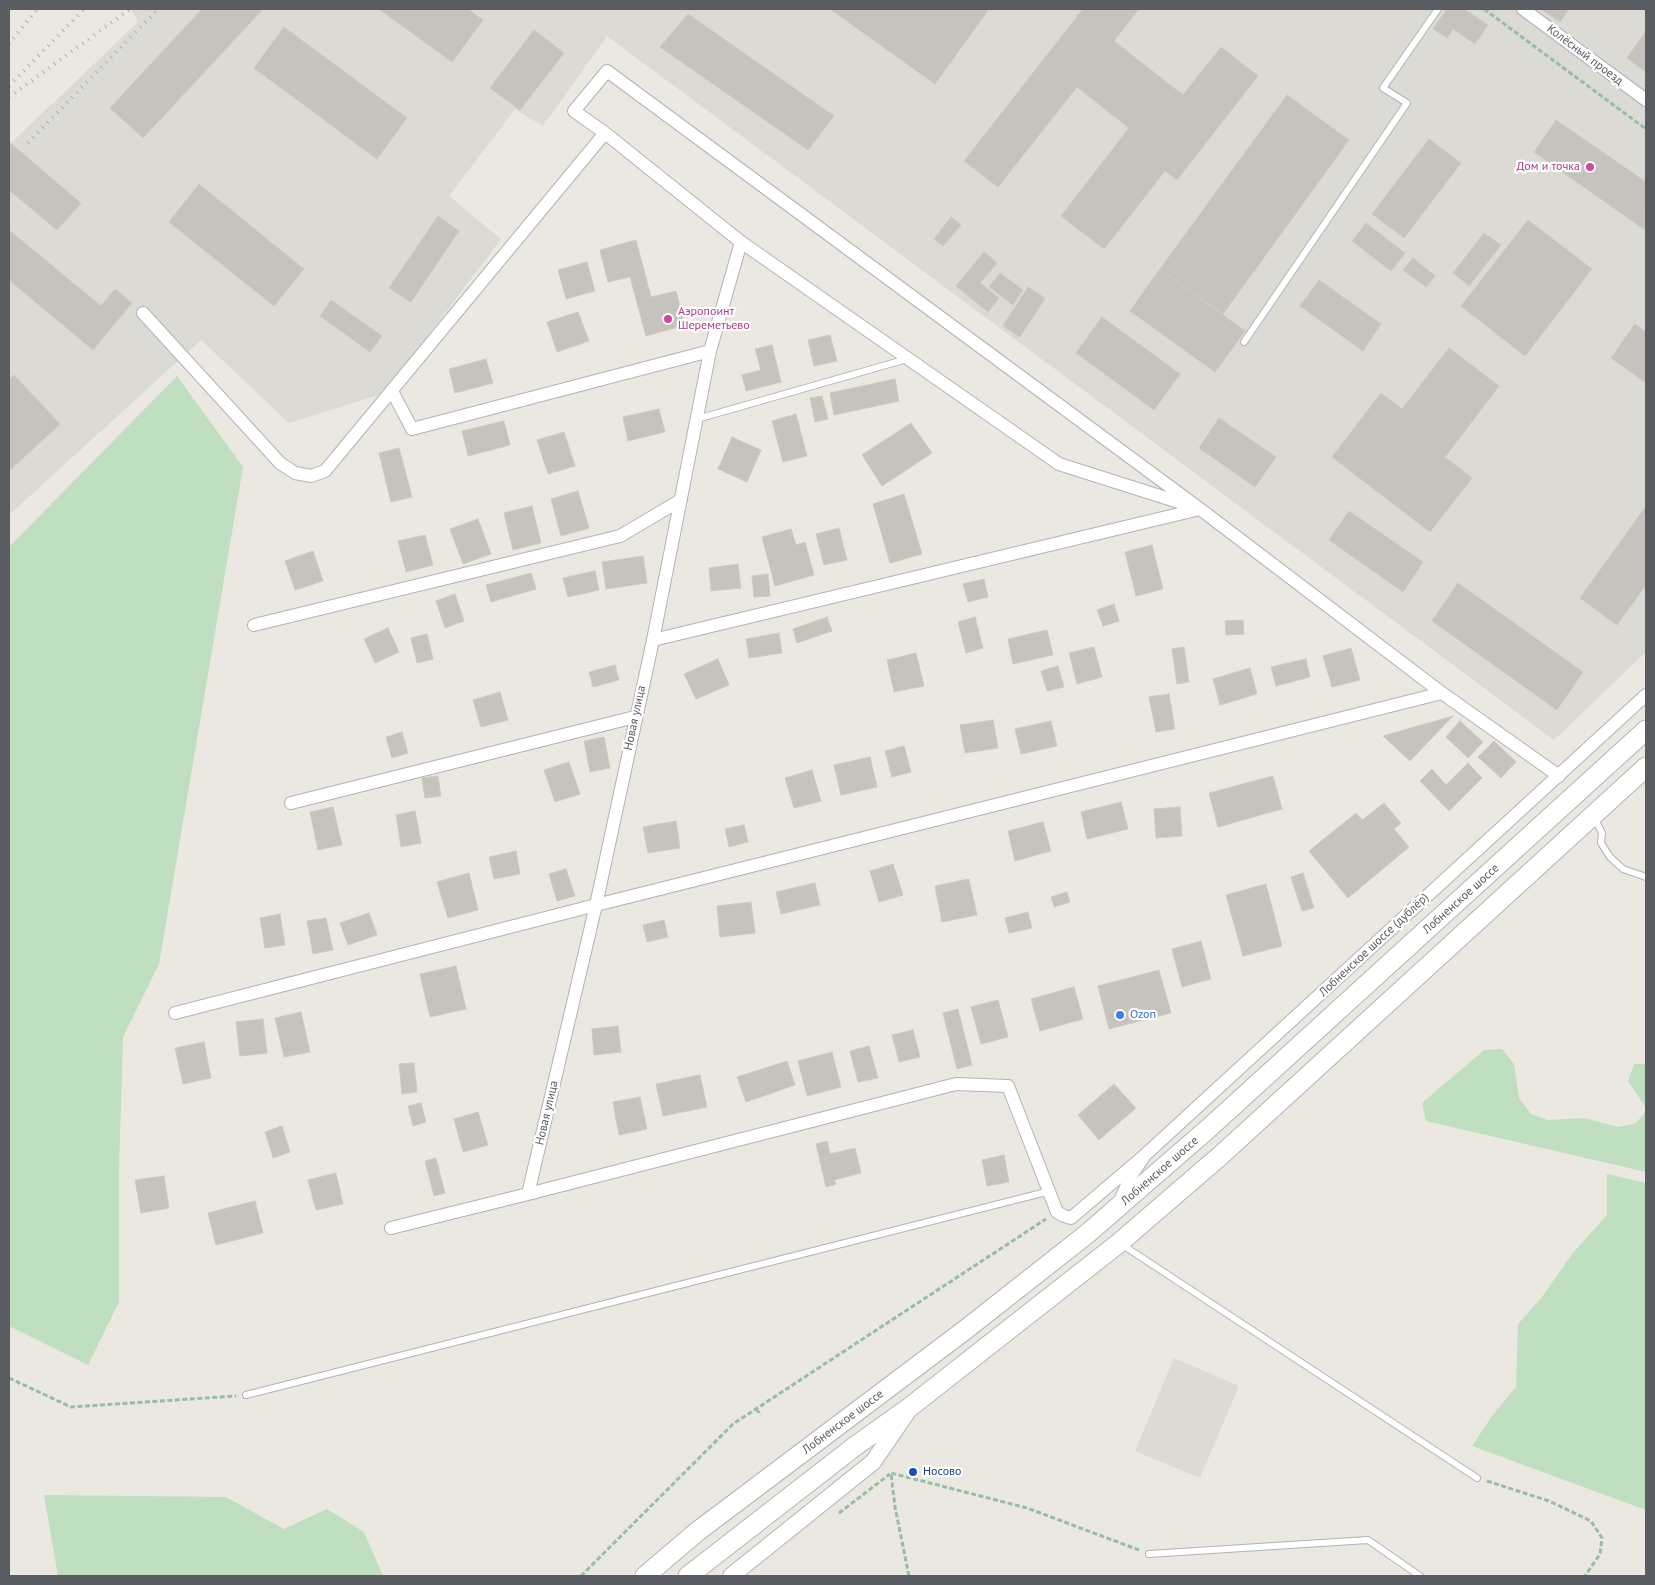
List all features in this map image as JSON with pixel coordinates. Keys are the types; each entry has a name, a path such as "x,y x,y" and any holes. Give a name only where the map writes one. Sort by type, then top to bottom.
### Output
{"main road":[{"name":"Лобненское шоссе","path":"645,1576 698,1531 965,1330 1087,1234 1210,1128 1646,730"},
{"path":"688,1576 854,1447 910,1407 1119,1243 1227,1149 1646,767"}],"street":[{"name":"Колёсный проезд","path":"1523,9 1646,100"},
{"path":"1200,509 1059,464 741,242 574,111 608,71 1200,509 1442,693 1559,776"},
{"path":"143,313 280,463 295,474 310,476 325,471 604,133"},
{"name":"Новая улица","path":"528,1194 596,905 635,716 653,640 710,351 741,242"},
{"path":"392,391 412,430 710,351"},
{"path":"254,625 620,536 681,500"},
{"path":"653,640 1200,509"},
{"path":"175,1013 596,905 1442,693"},
{"name":"Лобненское шоссе (дублёр)","path":"1117,1208 1130,1176 1145,1155 1646,695"},
{"path":"291,803 635,716"},
{"path":"391,1228 956,1084 1008,1086 1057,1212 1064,1216 1071,1218 1145,1155"},
{"path":"737,1575 873,1462 910,1407"}],"lane":[{"path":"1244,342 1407,103 1383,88 1438,9"},
{"path":"697,419 909,358"},
{"path":"1593,816 1602,833 1601,843 1610,857 1623,869 1646,877"},
{"path":"246,1395 1050,1191"},
{"path":"1119,1243 1477,1478"},
{"path":"1149,1554 1368,1540 1420,1576"}],"path":[{"path":"1484,9 1646,129"},
{"path":"581,1576 734,1424 1057,1212"},
{"path":"9,1378 71,1407 246,1395"},
{"path":"756,1409 761,1415"},
{"path":"839,1513 891,1473"},
{"path":"891,1473 1027,1508 1149,1554"},
{"path":"891,1473 895,1507 909,1576"},
{"path":"1477,1478 1549,1501 1591,1521 1602,1538 1600,1554 1585,1576"}],"shaded area":[{"path":"131,9 1646,9 1646,652 1554,740 607,36 543,126 515,109 449,196 501,239 385,393 289,423 201,340 9,515 9,145 138,22"},
{"path":"1174,1358 1239,1386 1200,1478 1135,1451"}],"green space":[{"path":"177,376 243,467 159,964 123,1037 119,1170 119,1302 88,1365 9,1326 9,547"},
{"path":"1502,1049 1514,1064 1519,1098 1531,1114 1548,1120 1584,1118 1618,1127 1636,1123 1646,1111 1646,1172 1426,1121 1422,1103 1484,1050"},
{"path":"1634,1064 1646,1064 1646,1108 1628,1081"},
{"path":"1607,1174 1646,1183 1646,1510 1472,1446 1492,1416 1516,1387 1518,1324 1542,1297 1572,1254 1607,1215"},
{"path":"44,1495 226,1497 284,1529 327,1509 364,1532 383,1576 58,1576"}],"building":[{"path":"202,9 263,9 143,138 110,108"},
{"path":"379,9 468,9 483,20 452,62"},
{"path":"830,9 989,9 935,84"},
{"path":"1083,9 1139,9 1114,41 1183,95 1221,47 1258,76 1177,180 1165,171 1104,249 1061,216 1129,128 1077,87 998,187 964,161"},
{"path":"1447,9 1464,9 1488,25 1475,44 1453,29 1447,38 1433,29"},
{"path":"1541,9 1569,9 1560,22"},
{"path":"688,14 834,116 808,150 660,47"},
{"path":"284,27 407,118 377,159 254,68"},
{"path":"534,30 564,53 520,110 490,88"},
{"path":"1646,31 1646,72 1627,58"},
{"path":"1287,95 1349,140 1223,314 1160,269"},
{"name":"Дом и точка","path":"1556,120 1646,182 1645,230 1534,152"},
{"path":"1429,139 1461,163 1404,238 1372,214"},
{"path":"9,142 81,203 57,230 9,190"},
{"path":"199,184 304,269 274,306 169,222"},
{"path":"438,216 459,231 411,302 389,288"},
{"path":"951,217 961,225 943,246 934,239"},
{"path":"1528,220 1592,269 1525,356 1461,306"},
{"path":"1366,223 1405,253 1391,271 1352,241"},
{"path":"9,230 101,306 115,289 132,303 93,350 9,280"},
{"path":"1484,233 1501,245 1469,286 1453,273"},
{"path":"636,240 651,297 676,291 685,325 646,336 630,277 608,282 600,250"},
{"path":"984,252 997,263 980,283 999,298 988,312 956,286"},
{"path":"1413,258 1435,276 1426,287 1403,270"},
{"path":"587,262 595,291 566,299 558,270"},
{"path":"1160,269 1245,331 1215,372 1130,311"},
{"path":"1000,273 1023,290 1013,305 989,287"},
{"path":"1319,280 1381,324 1363,351 1300,306"},
{"path":"1028,287 1045,298 1020,337 1003,326"},
{"path":"331,300 382,336 370,352 320,316"},
{"path":"578,312 589,341 557,352 547,322"},
{"path":"1102,317 1180,374 1154,410 1076,353"},
{"path":"1635,324 1646,332 1646,383 1611,358"},
{"path":"830,335 837,361 814,366 808,340"},
{"path":"772,345 781,382 746,391 742,375 761,370 755,349"},
{"path":"1449,348 1499,386 1445,457 1472,478 1430,532 1332,457 1381,393 1402,409"},
{"path":"486,359 493,383 455,393 449,369"},
{"path":"14,375 60,424 9,471 9,380"},
{"path":"895,379 899,401 834,415 830,393"},
{"path":"822,396 828,419 815,422 810,398"},
{"path":"659,409 665,432 628,441 623,417"},
{"path":"796,414 807,456 783,462 772,421"},
{"path":"1219,418 1276,457 1255,487 1199,448"},
{"path":"504,421 510,445 468,456 462,431"},
{"path":"911,423 932,453 882,486 862,455"},
{"path":"564,432 575,466 548,474 537,440"},
{"path":"732,437 761,450 747,482 718,469"},
{"path":"399,448 412,497 391,502 379,453"},
{"path":"578,491 589,528 561,536 551,499"},
{"path":"904,494 922,554 890,563 873,504"},
{"path":"532,506 541,543 513,550 504,513"},
{"path":"1646,506 1646,585 1617,625 1580,598"},
{"path":"1349,511 1423,562 1403,592 1329,540"},
{"path":"478,519 491,554 463,564 450,529"},
{"path":"839,528 847,560 824,565 816,534"},
{"path":"791,529 796,545 805,542 814,575 775,586 762,537"},
{"path":"425,535 433,565 406,572 398,541"},
{"path":"1152,545 1163,589 1136,596 1125,552"},
{"path":"313,551 323,581 295,590 285,561"},
{"path":"643,556 647,583 606,589 602,562"},
{"path":"738,564 741,588 711,591 709,568"},
{"path":"595,571 599,590 568,597 563,578"},
{"path":"531,573 536,589 491,602 486,585"},
{"path":"768,574 770,596 754,597 752,576"},
{"path":"984,579 988,597 968,602 963,584"},
{"path":"1458,583 1583,672 1557,710 1432,621"},
{"path":"455,594 464,621 445,628 436,601"},
{"path":"1114,604 1119,621 1103,626 1097,610"},
{"path":"827,617 832,631 797,643 793,629"},
{"path":"975,617 983,648 966,653 958,622"},
{"path":"1243,620 1244,634 1226,635 1225,621"},
{"path":"388,628 399,652 375,663 364,639"},
{"path":"1047,630 1053,655 1013,664 1008,639"},
{"path":"779,633 782,653 749,658 746,639"},
{"path":"427,634 433,659 417,663 411,638"},
{"path":"1094,647 1102,677 1077,684 1069,653"},
{"path":"1184,647 1189,682 1177,684 1172,649"},
{"path":"1351,648 1360,680 1332,687 1323,656"},
{"path":"916,653 924,686 894,692 887,660"},
{"path":"718,659 729,685 696,699 684,674"},
{"path":"1306,659 1310,677 1276,686 1271,667"},
{"path":"615,665 619,680 593,687 589,672"},
{"path":"1058,666 1064,687 1047,691 1041,671"},
{"path":"1250,668 1257,694 1220,705 1213,679"},
{"path":"500,692 508,720 481,727 473,700"},
{"path":"1169,694 1175,729 1156,732 1149,697"},
{"path":"1453,716 1410,761 1383,736"},
{"path":"993,720 998,748 965,753 960,725"},
{"path":"1051,721 1057,746 1021,754 1015,729"},
{"path":"1460,721 1483,742 1468,758 1446,737"},
{"path":"402,732 408,753 392,758 386,737"},
{"path":"604,737 610,768 590,772 584,741"},
{"path":"1494,741 1516,762 1501,778 1478,757"},
{"path":"904,746 911,772 892,777 885,751"},
{"path":"870,757 877,787 841,795 834,765"},
{"path":"569,762 580,794 555,802 544,770"},
{"path":"1468,763 1482,778 1449,811 1420,781 1432,769 1446,785"},
{"path":"812,770 821,801 794,808 785,778"},
{"path":"438,776 441,796 425,798 422,778"},
{"path":"1273,776 1282,809 1218,827 1209,793"},
{"path":"1121,802 1128,829 1087,839 1081,812"},
{"path":"1384,803 1401,823 1394,829 1409,847 1348,898 1309,851 1356,813 1362,820"},
{"path":"333,807 342,845 318,850 310,812"},
{"path":"1180,807 1182,836 1156,838 1154,809"},
{"path":"415,811 421,843 401,847 396,815"},
{"path":"676,821 680,848 648,853 643,827"},
{"path":"1043,822 1051,851 1015,861 1008,831"},
{"path":"744,825 748,842 729,847 725,829"},
{"path":"516,851 520,874 494,879 489,857"},
{"path":"893,864 903,895 879,902 870,871"},
{"path":"566,869 575,896 557,901 549,874"},
{"path":"469,873 478,910 448,918 437,882"},
{"path":"1303,873 1314,908 1302,911 1291,877"},
{"path":"969,879 977,915 942,922 935,886"},
{"path":"815,883 820,905 781,914 776,892"},
{"path":"1266,884 1282,946 1243,956 1226,895"},
{"path":"1067,892 1070,902 1054,907 1051,897"},
{"path":"751,902 755,933 720,937 717,906"},
{"path":"1028,912 1032,928 1009,933 1005,918"},
{"path":"369,913 377,935 348,945 340,923"},
{"path":"280,914 285,945 265,948 260,918"},
{"path":"326,918 333,950 313,954 307,921"},
{"path":"664,920 668,937 647,942 643,925"},
{"path":"1201,941 1211,979 1182,987 1172,949"},
{"path":"456,966 466,1009 430,1017 420,974"},
{"path":"1159,970 1171,1013 1109,1029 1098,986"},
{"path":"1074,987 1083,1019 1040,1031 1031,999"},
{"path":"998,1000 1008,1037 981,1044 971,1007"},
{"path":"958,1009 972,1065 957,1069 943,1013"},
{"path":"301,1012 310,1052 284,1057 275,1018"},
{"path":"263,1019 267,1053 240,1056 236,1022"},
{"path":"618,1026 621,1052 594,1055 592,1029"},
{"path":"913,1030 920,1057 899,1062 892,1035"},
{"path":"204,1042 211,1078 183,1084 175,1048"},
{"path":"869,1046 878,1078 858,1082 850,1051"},
{"path":"832,1052 841,1087 807,1096 798,1061"},
{"path":"787,1061 795,1085 746,1102 737,1077"},
{"path":"414,1063 417,1092 402,1094 399,1064"},
{"path":"700,1075 707,1107 663,1116 656,1084"},
{"path":"1114,1084 1136,1108 1099,1140 1078,1115"},
{"path":"640,1097 647,1129 619,1135 613,1102"},
{"path":"421,1103 426,1122 413,1126 408,1106"},
{"path":"478,1112 488,1145 463,1152 454,1119"},
{"path":"282,1126 290,1152 273,1158 265,1132"},
{"path":"827,1141 830,1154 855,1148 861,1173 834,1180 836,1184 826,1187 816,1144"},
{"path":"1004,1155 1009,1182 987,1186 982,1160"},
{"path":"436,1158 445,1193 434,1196 425,1161"},
{"path":"336,1173 343,1204 316,1210 308,1180"},
{"path":"164,1176 169,1208 141,1213 135,1180"},
{"path":"255,1201 263,1233 216,1245 208,1213"}],"railway":[{"path":"9,44 37,9"},
{"path":"9,86 84,9"},
{"path":"9,97 130,9"},
{"path":"28,143 158,9"}],"place":[{"name":"Дом и точка","path":"1590,167"},
{"name":"Аэропоинт Шереметьево","path":"668,319"},
{"name":"Ozon","path":"1120,1015"},
{"name":"Носово","path":"913,1472"}]}
